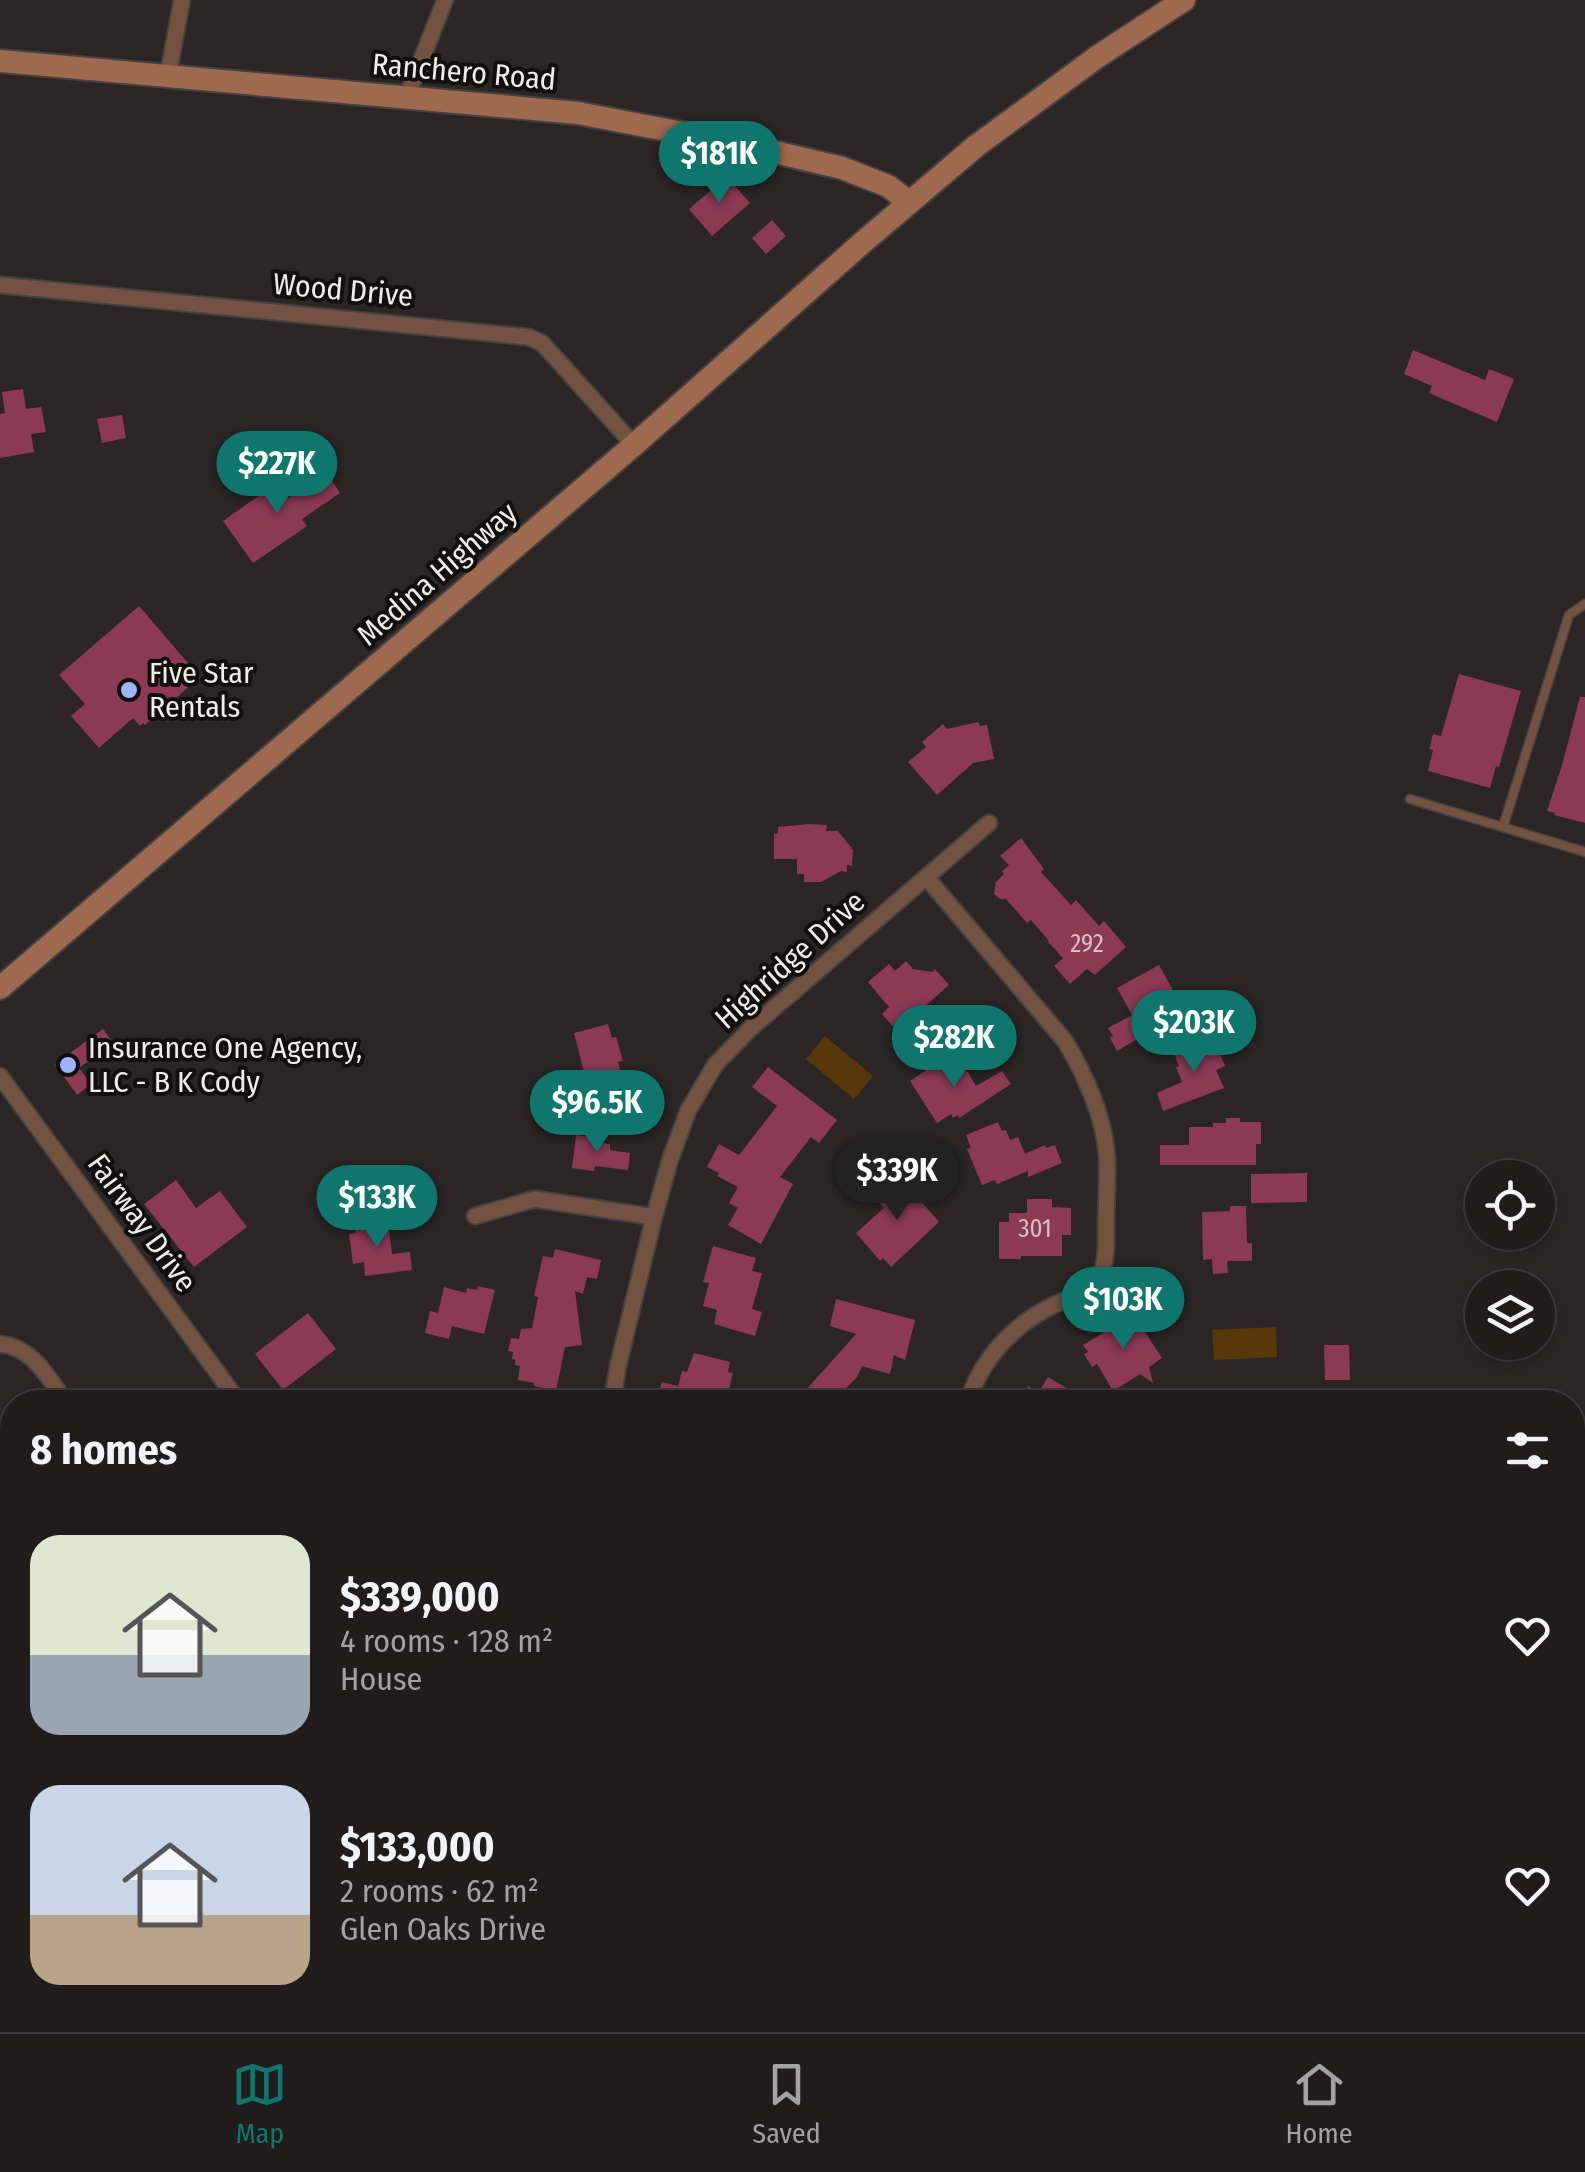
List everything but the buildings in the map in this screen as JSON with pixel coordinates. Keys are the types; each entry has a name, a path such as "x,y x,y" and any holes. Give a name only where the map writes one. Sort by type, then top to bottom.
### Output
{"main road":[{"name":"Medina Highway","path":"0,988 976,146 1036,100 1184,0"},
{"name":"Ranchero Road","path":"0,61 578,113 842,168 888,186 910,202"}],"street":[{"path":"168,76 182,0"},
{"path":"407,96 445,0"},
{"name":"Wood Drive","path":"0,285 528,337 542,343 634,445"},
{"name":"Highridge Drive","path":"614,1390 670,1160 688,1111 715,1066 751,1028 989,823"},
{"path":"926,877 1064,1041 1083,1072 1106,1146 1106,1248 1095,1284 1023,1323 996,1348 971,1390"},
{"name":"Fairway Drive","path":"0,1076 230,1390"},
{"path":"475,1216 536,1199 654,1217"},
{"path":"0,1344 26,1353 57,1390"}],"lane":[{"path":"1503,827 1569,615 1585,604"},
{"path":"1410,799 1585,852"}],"shaded area":[{"path":"825,1036 873,1076 854,1099 806,1059"},
{"path":"1276,1327 1277,1357 1214,1360 1212,1330"}],"place":[{"name":"Five Star Rentals","path":"129,690"},
{"name":"Insurance One Agency, LLC - B K Cody","path":"68,1065"}]}
